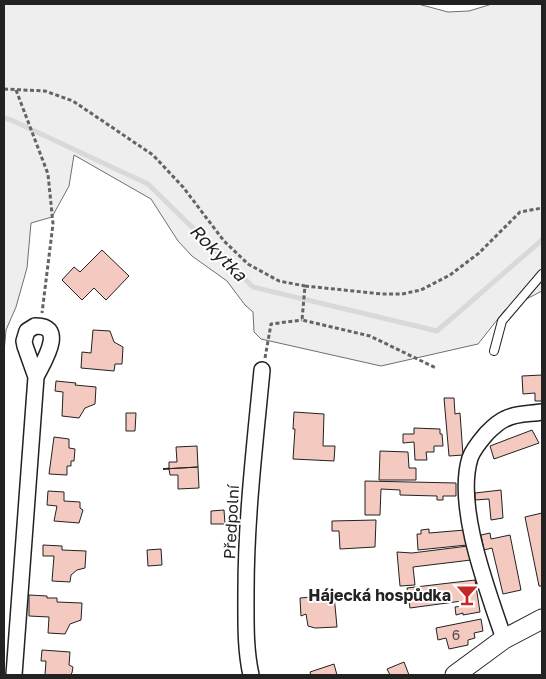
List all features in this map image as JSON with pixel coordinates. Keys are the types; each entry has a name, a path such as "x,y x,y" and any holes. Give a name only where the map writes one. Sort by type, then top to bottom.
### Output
{"street":[{"path":"14,675 36,377 52,343 48,330 40,326 30,328 24,341 36,377"},
{"name":"Předpolní","path":"251,675 246,642 246,569 250,486 262,370"},
{"path":"504,640 478,559 471,529 467,476 470,456 496,424 512,416 542,412"},
{"path":"455,675 504,640 539,625"}],"lane":[{"path":"494,351 502,321 542,274"}],"path":[{"path":"4,89 45,91 73,101 153,155 183,186 224,241 248,264 278,281 305,286 382,294 402,294 421,290 450,275 478,253 520,212 542,208"},
{"path":"16,90 48,174 53,224 40,326"},
{"path":"302,320 305,286"},
{"path":"262,370 272,324 302,320 370,336 436,368"}],"shaded area":[{"path":"4,4 418,4 448,12 469,11 492,4 542,4 542,291 505,310 478,344 381,366 261,339 254,332 253,312 245,305 227,281 192,256 178,241 151,199 74,155 69,186 52,217 31,223 27,268 16,307 6,330 4,352"}],"building":[{"path":"102,250 129,276 106,300 94,288 82,300 62,280 74,267 80,272"},
{"path":"93,330 110,331 114,342 123,347 122,364 115,364 114,371 81,368 82,352 91,353"},
{"path":"542,375 542,401 535,401 535,393 523,394 522,376"},
{"path":"56,381 96,387 95,404 85,408 79,418 62,416 63,392 55,391"},
{"path":"444,398 454,398 455,414 460,413 463,455 449,456"},
{"path":"294,412 324,414 323,446 335,446 334,461 293,459"},
{"path":"126,413 136,413 135,431 126,431"},
{"path":"414,428 440,429 443,446 434,446 434,452 426,452 427,460 415,460 414,442 403,443 403,434 414,434"},
{"path":"532,430 539,443 494,459 490,446"},
{"path":"54,437 69,439 69,448 75,449 74,461 71,461 71,466 67,466 67,475 49,474"},
{"path":"197,446 198,467 163,469 169,468 169,462 177,462 176,447"},
{"path":"380,451 408,452 409,468 416,468 416,480 379,480"},
{"path":"198,467 199,488 178,489 178,475 170,475 169,469 163,469"},
{"path":"365,481 456,483 456,496 443,496 443,500 437,500 437,496 400,495 400,490 381,489 380,515 365,515"},
{"path":"501,490 503,518 491,520 489,499 475,500 475,493"},
{"path":"48,491 64,492 64,501 80,502 80,508 83,510 79,523 54,521 57,506 47,505"},
{"path":"224,510 225,524 211,524 211,511"},
{"path":"542,513 542,586 539,586 525,517"},
{"path":"376,520 375,547 340,549 339,531 332,531 332,521"},
{"path":"429,529 429,533 465,530 467,545 418,550 417,534 421,534 421,530"},
{"path":"490,533 491,539 510,535 521,590 503,594 492,548 484,550 481,535"},
{"path":"43,545 62,546 62,550 86,551 85,568 77,570 71,575 70,582 52,581 54,556 43,556"},
{"path":"468,546 471,560 413,567 415,585 400,586 397,552 412,553"},
{"path":"161,549 162,565 148,566 147,550"},
{"path":"475,580 480,612 456,615 455,607 462,606 462,601 410,608 407,588"},
{"path":"29,595 57,598 57,602 82,603 81,620 70,624 65,634 48,633 49,617 29,616"},
{"path":"334,595 337,627 315,628 308,626 306,614 301,616 300,598"},
{"path":"481,619 483,631 474,633 475,638 468,640 468,645 449,649 446,638 438,640 436,628"},
{"path":"42,650 70,652 69,665 73,667 72,673 70,675 45,675 46,661 41,661"},
{"path":"404,662 409,675 390,675 387,669"},
{"path":"334,664 337,675 311,675 310,672"}],"waterway":[{"name":"Rokytka","path":"4,118 148,184 253,287 437,331 542,240"}],"place":[{"name":"Hájecká hospůdka","path":"467,595"}]}
